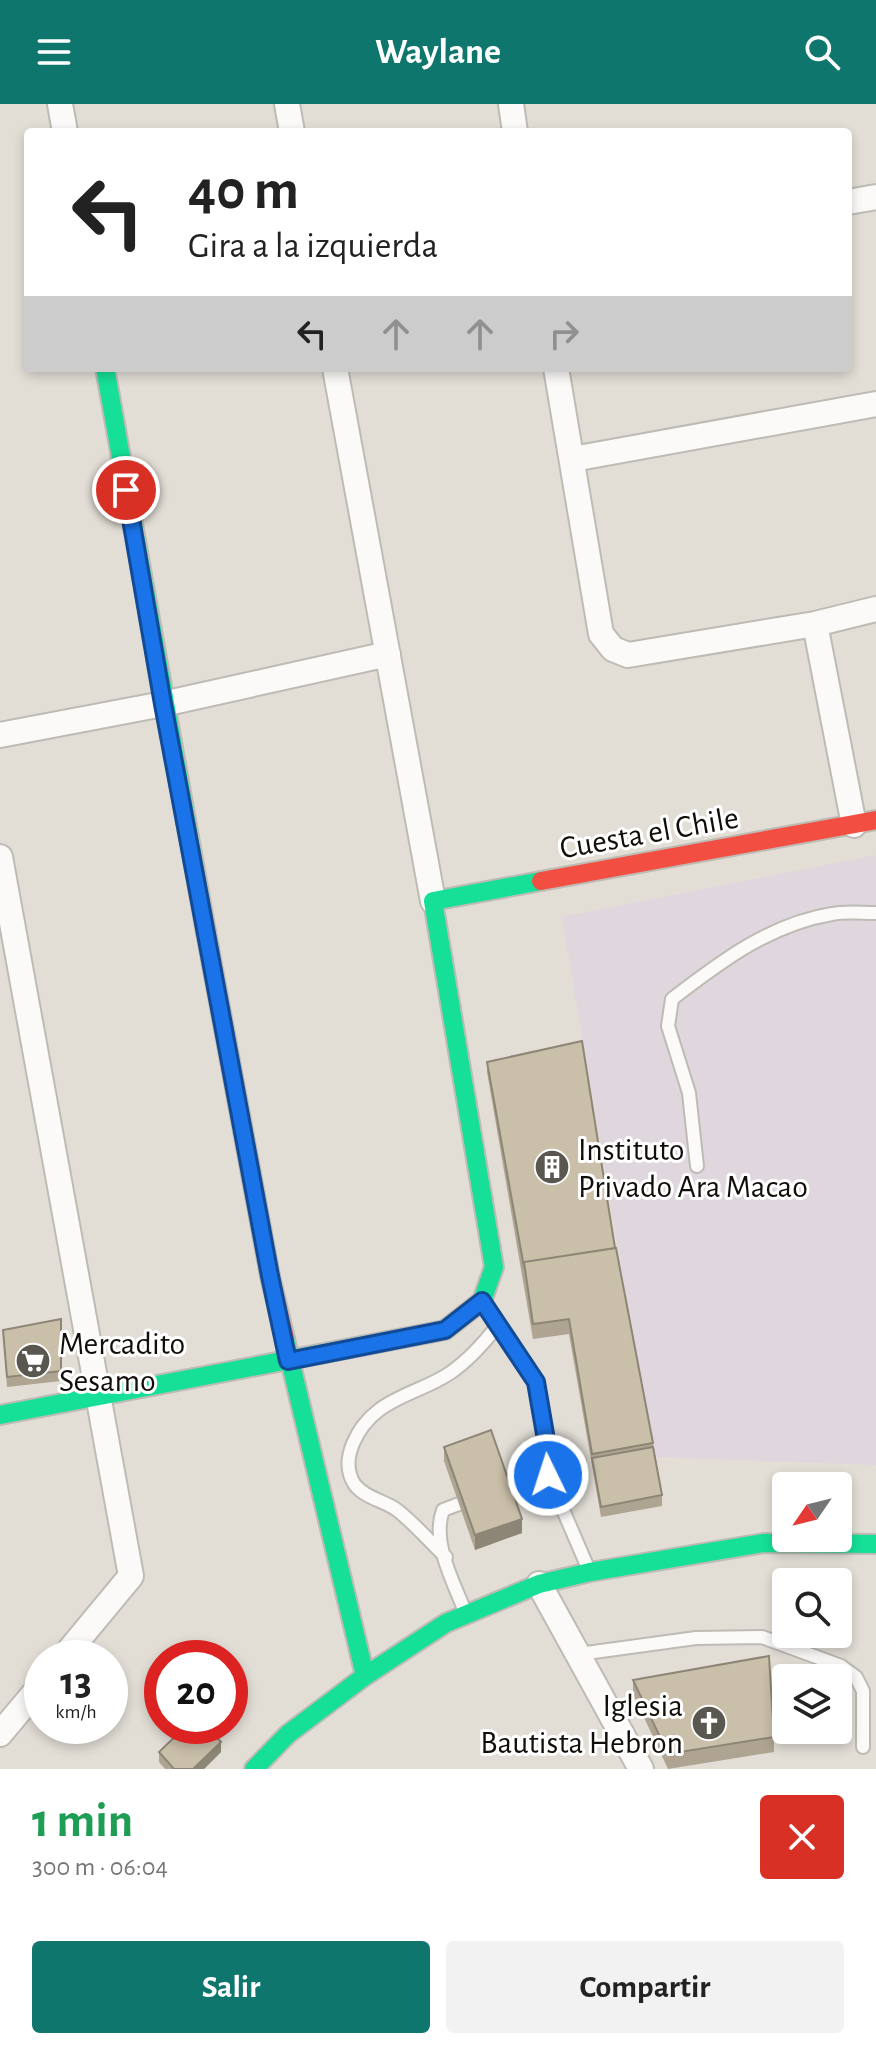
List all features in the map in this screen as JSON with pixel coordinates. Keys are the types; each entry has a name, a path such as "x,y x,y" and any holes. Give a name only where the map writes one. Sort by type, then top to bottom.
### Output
{"main road":[{"path":"106,372 163,704 270,1276 365,1676"},
{"name":"Cuesta el Chile","path":"433,901 865,822"},
{"path":"0,1415 445,1330 482,1301 494,1267 433,901"},
{"path":"254,1769 288,1734 365,1676 446,1623 539,1584 590,1572 764,1543 876,1544"}],"street":[{"path":"60,104 64,128"},
{"path":"287,104 291,128"},
{"path":"511,104 514,128"},
{"path":"852,201 876,197"},
{"path":"336,372 433,901"},
{"path":"557,372 601,634 613,649 628,655 815,624 876,609"},
{"path":"573,459 876,404"},
{"path":"815,624 865,822"},
{"path":"0,735 163,704 388,654"},
{"path":"0,857 131,1576 78,1640"},
{"path":"539,1584 641,1769"},
{"path":"0,1734 24,1705"}],"lane":[{"path":"697,1166 689,1093 668,1026 672,999 730,954 804,920 835,913 876,913"},
{"path":"482,1301 536,1382 549,1457 548,1475 590,1572"},
{"path":"446,1557 395,1509 356,1486 350,1472 349,1453 361,1429 379,1410 449,1374 478,1351 498,1325"},
{"path":"506,1488 548,1475"},
{"path":"459,1504 443,1510 438,1523 440,1541 466,1615"},
{"path":"579,1654 696,1638 762,1637 841,1666 856,1677 863,1691 863,1747"}],"shaded area":[{"path":"876,855 876,1465 653,1457 562,917"}],"building":[{"name":"Instituto Privado Ara Macao","path":"582,1041 615,1248 524,1262 524,1267 487,1062"},
{"path":"616,1248 653,1443 592,1454 569,1319 533,1324 524,1262"},
{"name":"Mercadito Sesamo","path":"61,1319 61,1371 7,1377 3,1330"},
{"path":"491,1430 522,1519 475,1535 444,1447"},
{"path":"653,1447 662,1495 601,1507 592,1458"},
{"name":"Iglesia Bautista Hebron","path":"769,1656 772,1737 668,1754 633,1680"},
{"path":"167,1744 219,1744 193,1769 174,1769 159,1752"}],"traffic: fast":[{"path":"106,372 206,932"},
{"path":"0,1415 445,1330 482,1301 494,1267 433,901 541,881"},
{"path":"285,1339 365,1676"},
{"path":"254,1769 288,1734 365,1676 446,1623 539,1584 590,1572 764,1543 876,1544"}],"traffic: jam":[{"path":"541,881 876,820"},
{"path":"206,932 270,1276 285,1339"}],"place":[{"name":"Instituto Privado Ara Macao","path":"552,1167"},
{"name":"Mercadito Sesamo","path":"33,1361"},
{"name":"Iglesia Bautista Hebron","path":"709,1723"}],"route":[{"path":"126,490 163,704 288,1361 445,1330 482,1301 536,1382 549,1457 548,1475"}]}
